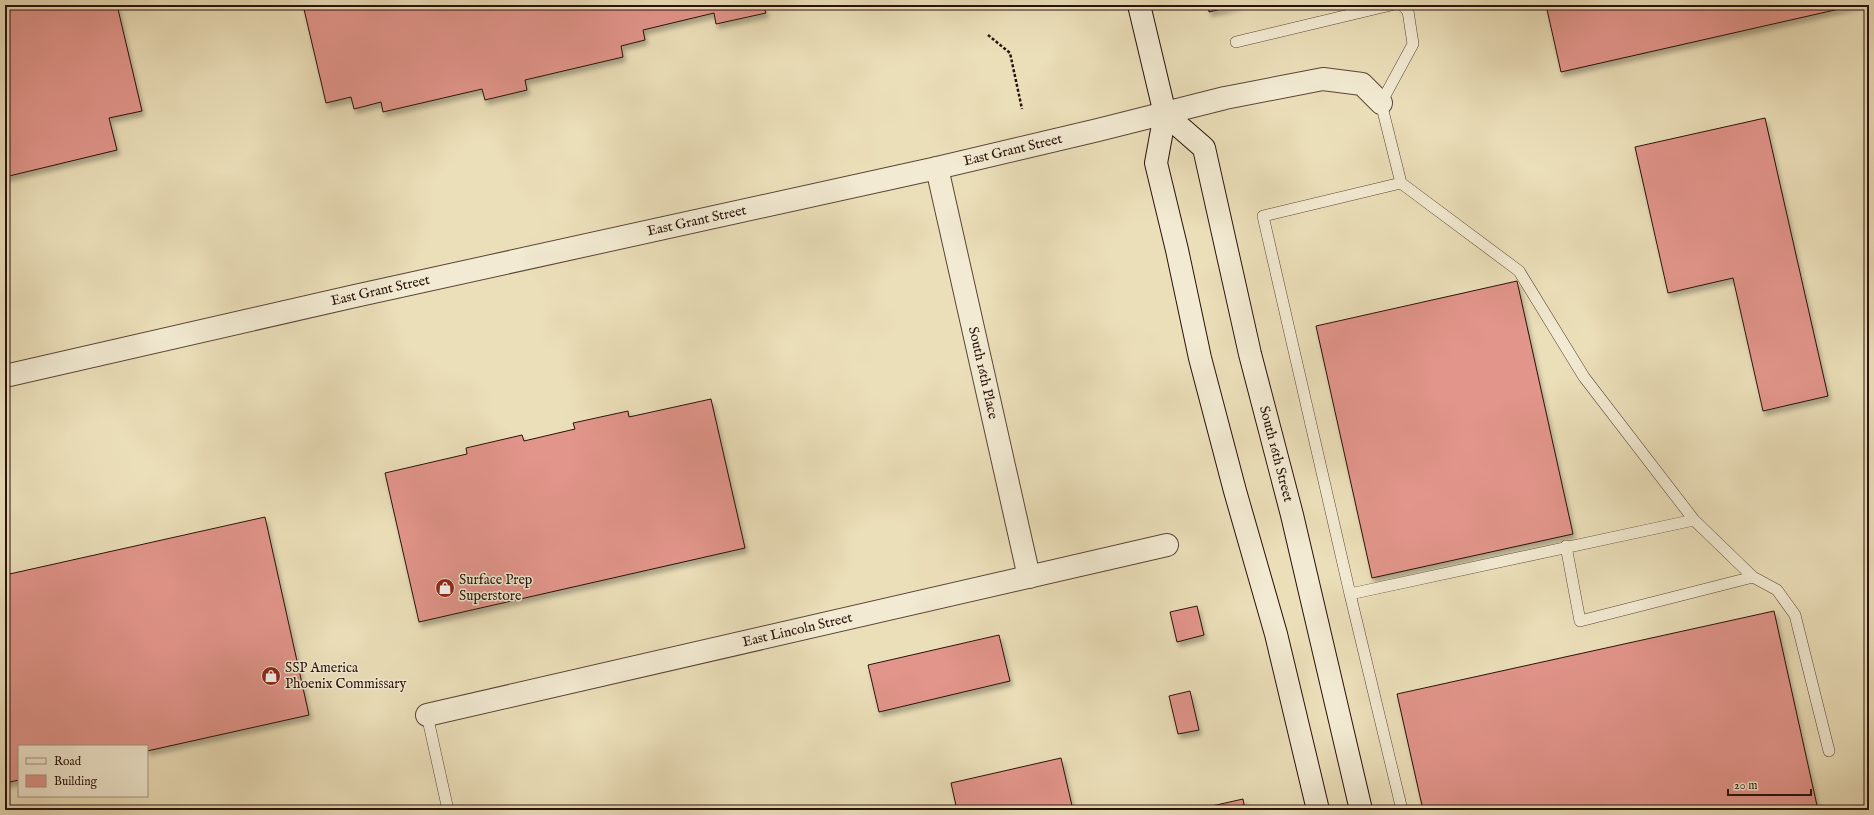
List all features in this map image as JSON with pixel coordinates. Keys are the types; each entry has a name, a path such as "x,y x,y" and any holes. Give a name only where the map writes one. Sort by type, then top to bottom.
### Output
{"street":[{"path":"1139,5 1165,114 1156,163 1177,250 1200,358 1235,491 1294,702 1318,810"},
{"name":"East Grant Street","path":"5,376 347,298 938,168 1165,114 1225,98 1323,79 1362,84 1381,103"},
{"name":"South 16th Street","path":"1165,114 1204,148 1250,354 1292,515 1361,810"},
{"name":"South 16th Place","path":"938,168 1029,578"},
{"name":"East Lincoln Street","path":"427,715 1029,578 1167,545"}],"lane":[{"path":"1236,42 1391,5"},
{"path":"1402,5 1408,11 1413,44 1381,103 1401,182 1519,272 1584,377 1694,520 1753,577 1777,590 1795,615 1829,751"},
{"path":"1401,182 1263,216 1350,594 1402,810"},
{"path":"1350,594 1566,546 1694,520"},
{"path":"1566,546 1580,621 1753,577"},
{"path":"427,715 448,810"}],"path":[{"path":"988,35 1010,53 1022,109"}],"building":[{"path":"5,5 117,5 142,111 109,118 117,150 5,177"},
{"path":"303,5 763,5 766,13 716,24 714,13 643,30 645,40 621,46 623,57 525,80 527,90 485,100 482,89 383,112 381,102 354,109 351,97 326,103"},
{"path":"1208,5 1239,5 1209,12"},
{"path":"1546,5 1857,5 1561,72"},
{"path":"1765,118 1828,396 1763,411 1733,278 1668,293 1635,147"},
{"path":"1517,281 1573,534 1372,578 1316,326"},
{"path":"711,399 745,548 419,622 385,473 467,454 466,448 522,435 524,441 575,429 573,423 628,411 629,417"},
{"path":"265,517 309,715 148,751 148,745 18,745 18,780 5,783 5,575"},
{"path":"1197,606 1204,635 1177,642 1170,612"},
{"path":"1774,611 1818,810 1423,810 1397,694"},
{"path":"999,635 1010,681 879,712 868,665"},
{"path":"1190,691 1199,730 1178,734 1169,696"},
{"path":"1061,758 1073,810 957,810 951,783"},
{"path":"1243,799 1245,810 1194,810"}],"place":[{"name":"Surface Prep Superstore","path":"445,588"},
{"name":"SSP America Phoenix Commissary","path":"271,676"}]}
